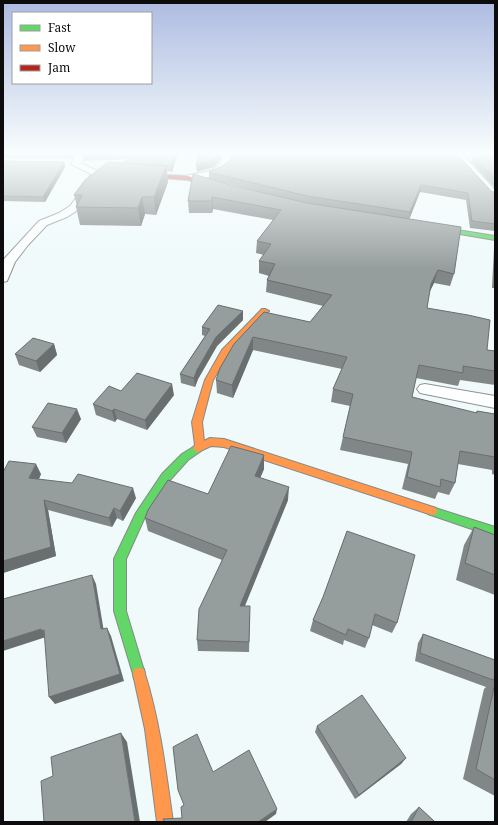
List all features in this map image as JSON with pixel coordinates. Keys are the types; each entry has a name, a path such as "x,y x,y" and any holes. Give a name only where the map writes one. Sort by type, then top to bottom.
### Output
{"street":[{"path":"3,278 9,261 43,223 64,215 74,208 86,192"},
{"path":"420,226 495,238"},
{"path":"200,446 197,422 209,380 225,352 265,311"},
{"path":"425,389 495,402"},
{"path":"165,822 156,746 146,697 120,611 120,559 140,516 166,477 185,457 200,446 210,442 224,443 495,532"}],"building":[{"path":"3,192 46,192 43,197 3,196"},
{"path":"77,192 156,192 154,197 142,197 138,208 76,207 82,195 74,195"},
{"path":"190,192 258,192 307,203 461,227 454,274 438,270 431,284 427,308 490,320 487,350 495,351 495,371 463,366 463,373 419,365 412,397 477,413 477,411 495,414 495,457 460,451 455,483 441,479 440,487 407,477 412,452 343,437 353,394 333,389 347,357 253,337 232,385 216,380 220,368 234,344 264,312 310,322 332,295 267,280 275,264 259,261 271,244 257,241 281,210 212,197 212,201 188,201"},
{"path":"289,192 418,192 410,212 307,196"},
{"path":"459,192 495,192 495,224 472,221 468,193"},
{"path":"218,305 243,311 216,337 194,378 180,374 210,329 202,327"},
{"path":"33,338 54,344 36,361 15,354"},
{"path":"137,373 172,384 145,420 114,409 112,411 93,404 109,386 121,391"},
{"path":"48,403 77,409 62,433 32,427"},
{"path":"231,446 264,455 255,476 289,487 240,606 250,606 249,642 197,640 199,609 227,550 145,518 148,510 168,480 208,494"},
{"path":"9,461 36,464 29,478 72,483 78,474 133,488 120,511 114,508 109,518 44,500 51,547 3,561 3,472"},
{"path":"474,527 495,535 495,575 465,563"},
{"path":"347,531 415,555 397,623 375,614 369,638 348,629 346,635 313,620"},
{"path":"92,575 101,629 107,628 120,674 49,697 44,630 41,631 41,629 3,641 3,599"},
{"path":"423,634 495,660 495,677 493,680 420,653"},
{"path":"495,683 495,780 476,769"},
{"path":"362,695 406,758 359,795 317,726"},
{"path":"121,733 135,822 44,822 41,781 53,776 51,757"},
{"path":"197,734 213,772 249,750 277,809 258,822 165,822 163,819 182,818 181,807 184,805 178,790 173,747"},
{"path":"419,807 435,822 411,822"}],"traffic: fast":[{"path":"432,228 495,238"},
{"path":"139,674 120,611 120,559 140,516 166,477 185,457 198,448"},
{"path":"432,511 495,532"}],"traffic: slow":[{"path":"200,446 197,422 209,380 225,352 265,311"},
{"path":"198,448 210,442 224,443 432,511"},
{"path":"139,674 149,710 165,822"}]}
